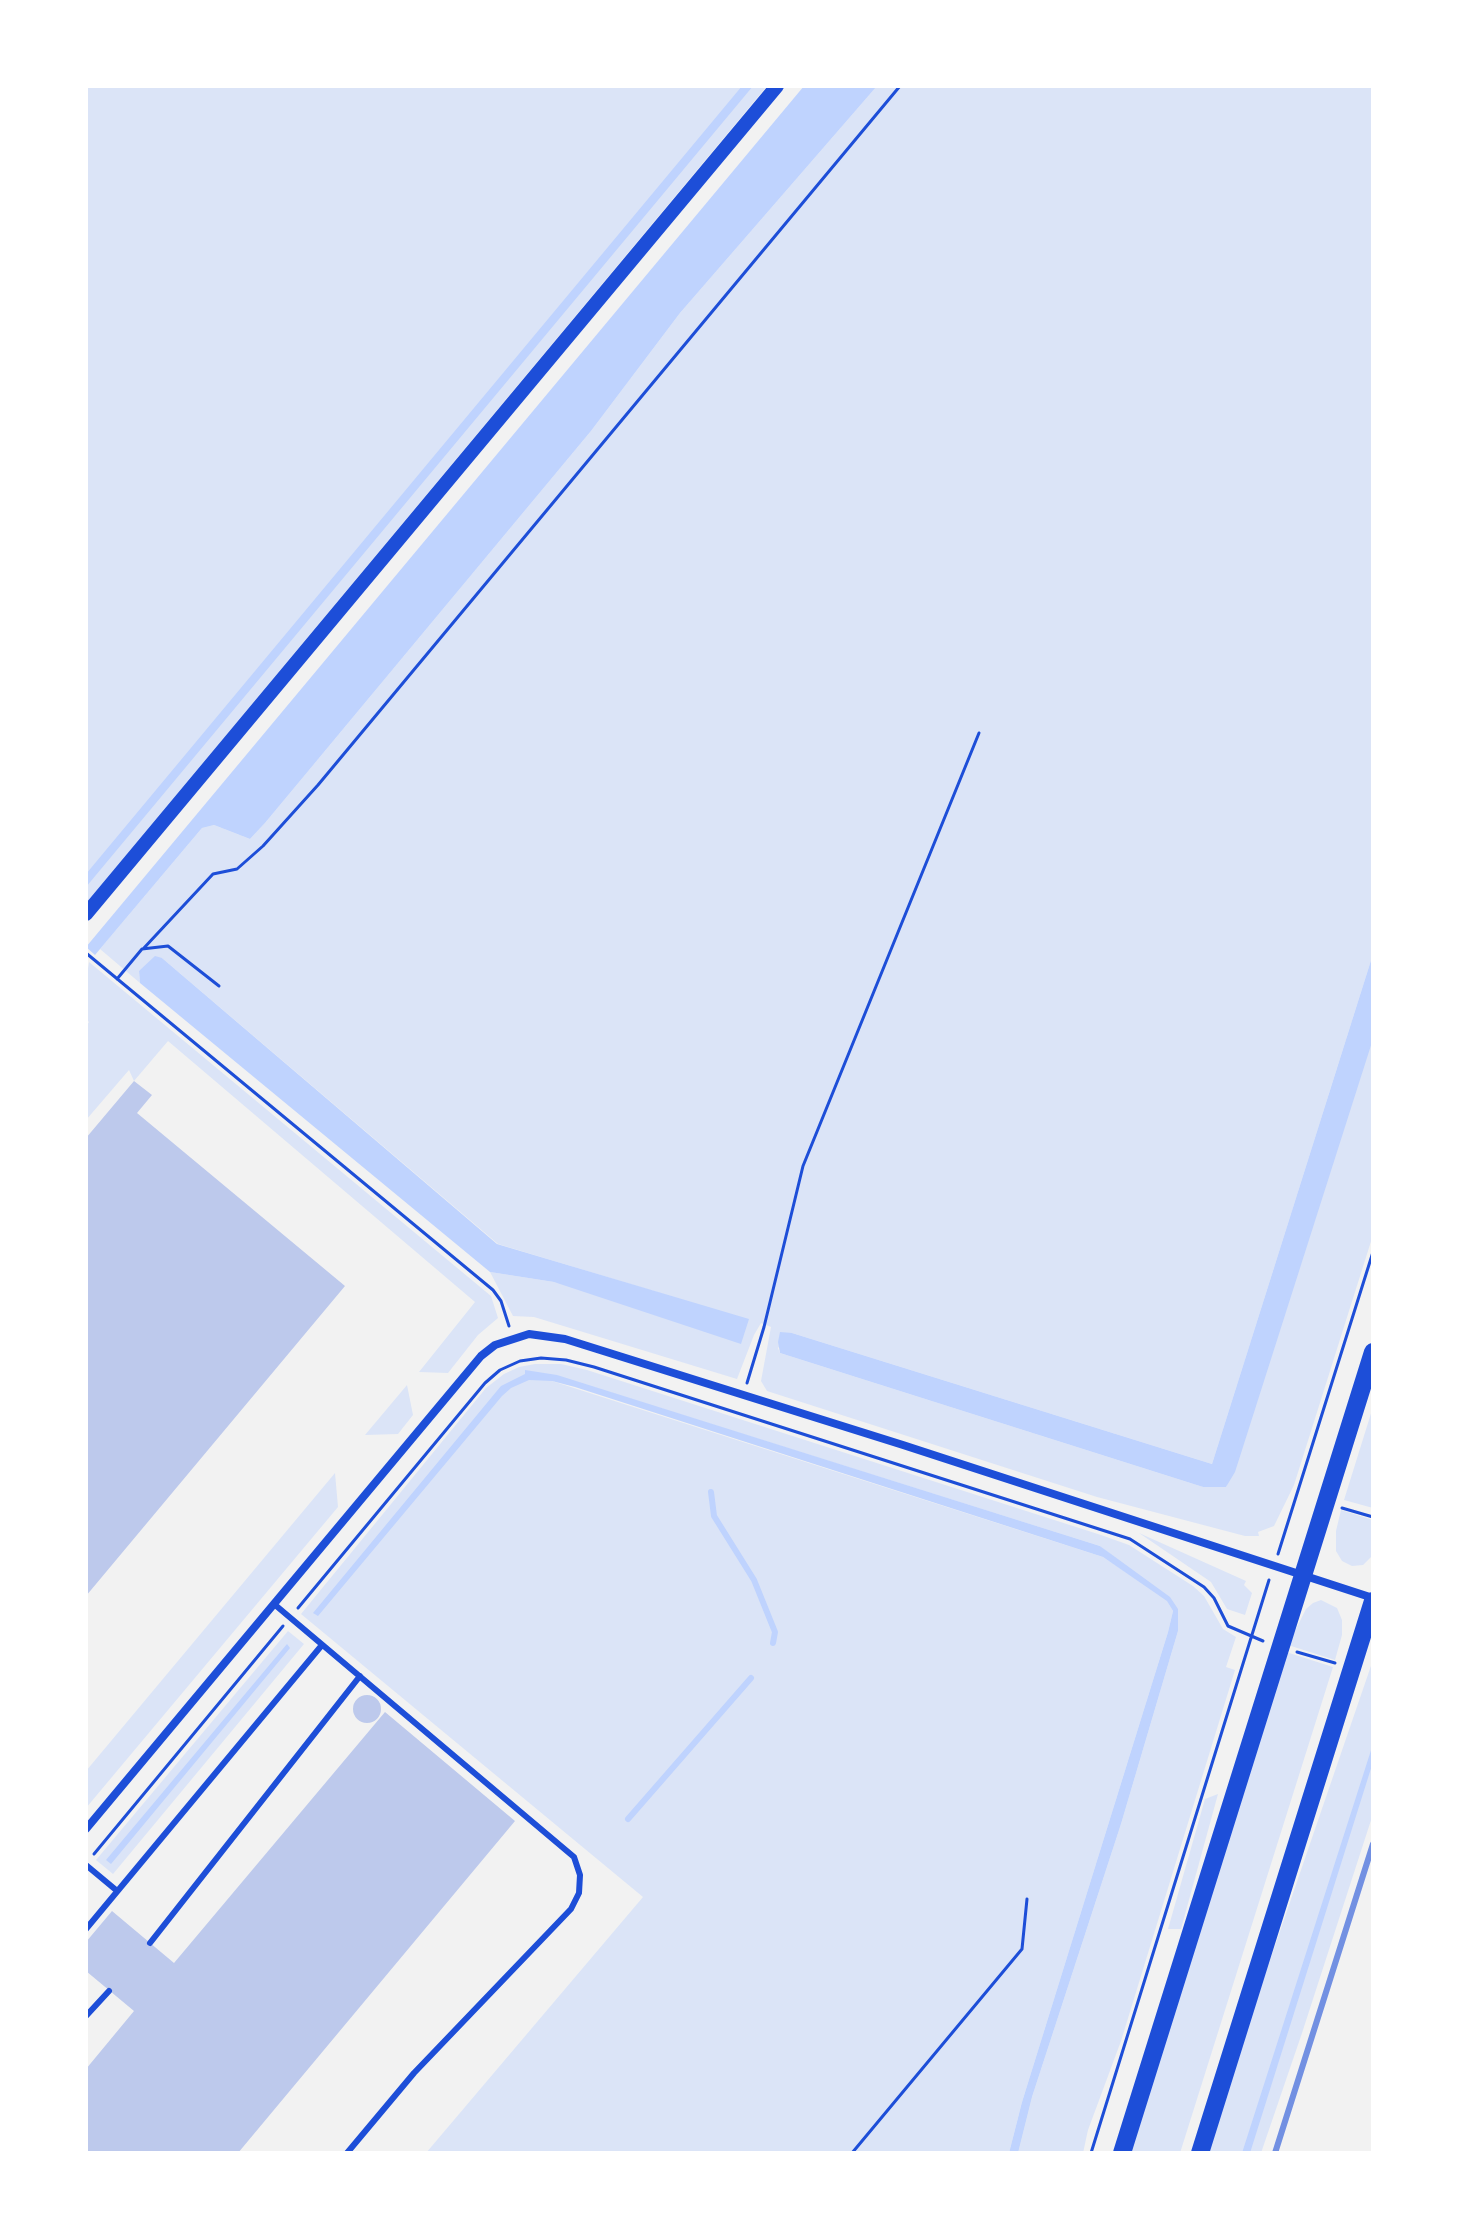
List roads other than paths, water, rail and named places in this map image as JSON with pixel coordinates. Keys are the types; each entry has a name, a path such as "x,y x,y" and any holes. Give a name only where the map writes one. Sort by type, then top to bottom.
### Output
{"main road":[{"path":"1122,2153 1373,1352"},
{"path":"1200,2153 1373,1599"}],"street":[{"path":"86,914 777,86"},
{"path":"86,1829 481,1356 513,1337 538,1334 565,1339 1373,1599"}],"lane":[{"path":"274,1604 574,1857 580,1875 579,1893 571,1909 414,2073 347,2153"},
{"path":"86,1929 322,1645"},
{"path":"150,1943 360,1676"},
{"path":"86,1865 116,1890"},
{"path":"86,2016 109,1991"}],"water":[{"path":"742,86 753,86 86,887 86,874"},
{"path":"804,86 877,86 680,313 591,431 265,823 250,839 214,825 202,828 95,955 86,947"},
{"path":"1373,954 1373,1039 1235,1472 1226,1487 1203,1487 780,1353 780,1332 792,1333 1212,1464"},
{"path":"155,956 162,958 497,1244 749,1319 741,1344 554,1282 490,1272 140,983 139,971"},
{"path":"525,1370 557,1375 1100,1546 1170,1597 1178,1609 1178,1631 1121,1824 1032,2097 1018,2153 1009,2153 1022,2102 1168,1632 1173,1611 1167,1601 1103,1557 575,1387 552,1381 529,1380 502,1396 318,1616 313,1613 501,1386 525,1374"},
{"path":"287,1644 290,1648 111,1864 106,1860"},
{"path":"1373,1744 1373,1762 1250,2153 1242,2153"}],"waterway":[{"path":"711,1492 714,1516 754,1580 775,1632 773,1643"},
{"path":"628,1819 751,1678"}],"railway":[{"path":"1275,2153 1373,1844"}]}
